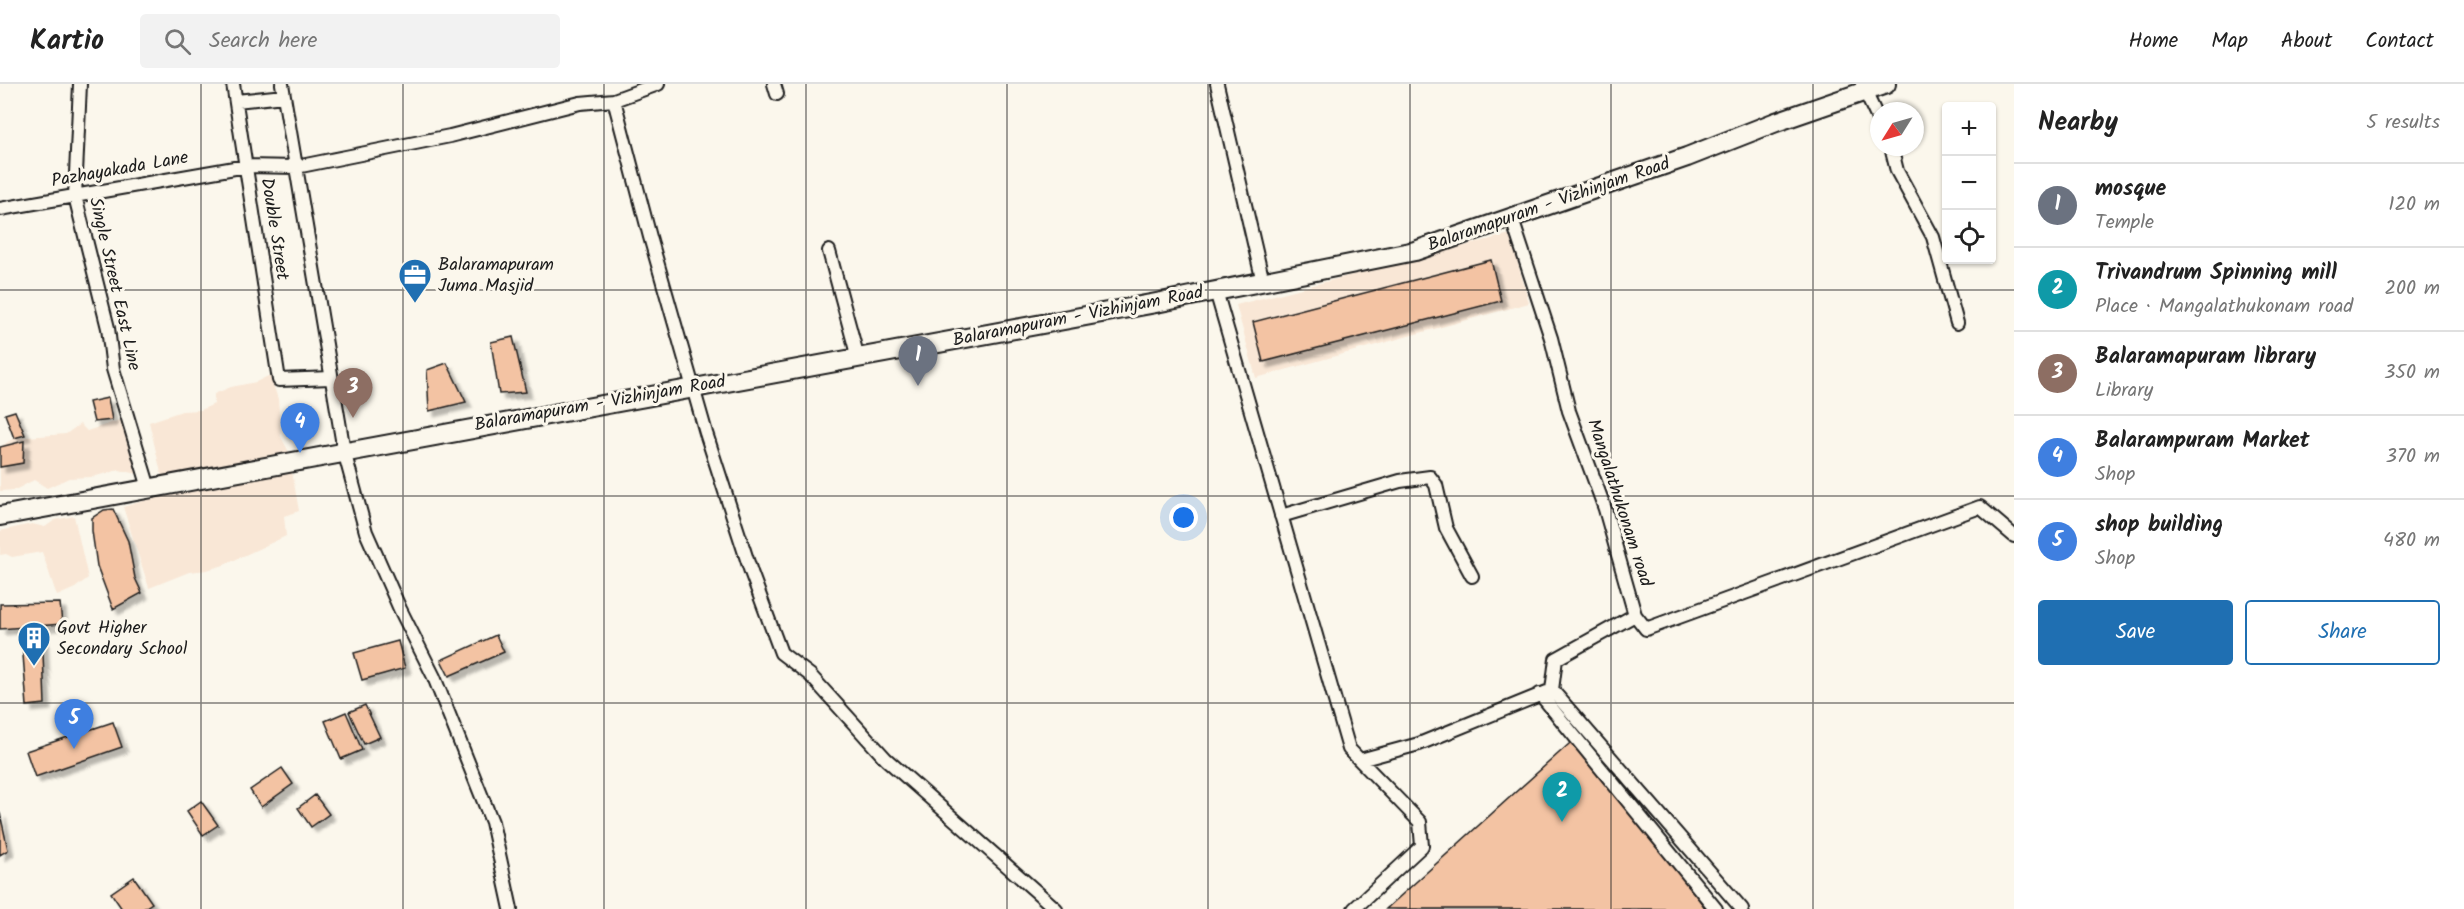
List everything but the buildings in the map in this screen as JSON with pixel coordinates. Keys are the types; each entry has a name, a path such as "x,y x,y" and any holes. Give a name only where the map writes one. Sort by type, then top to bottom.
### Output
{"main road":[{"name":"Balaramapuram - Vizhinjam Road","path":"0,516 1216,291 1415,251 1687,157 1863,88 1886,84"}],"street":[{"name":"Single Street East Line","path":"80,84 75,196 108,328 113,369 149,488"},
{"name":"Double Street","path":"233,84 279,380 331,378"},
{"name":"Pazhayakada Lane","path":"0,209 246,166 296,167 450,136 580,103 614,100 658,84"},
{"path":"1217,84 1263,282"},
{"path":"1863,88 1870,102"},
{"path":"236,101 283,90 344,451 366,532 434,677 492,822 511,909"},
{"path":"614,100 693,387 751,572 781,653 810,675 886,759 1056,909"},
{"path":"1894,156 1897,171 1933,237 1957,323"},
{"name":"Mangalathukonam road","path":"1511,216 1551,338 1582,451 1605,509 1635,615 1556,659 1552,690"},
{"path":"829,251 858,357"},
{"path":"1216,291 1349,749 1420,822 1422,846 1354,909"},
{"path":"1281,516 1400,481 1430,477 1436,485 1446,528 1472,576"},
{"path":"1635,615 1646,629 1980,507 2014,537"},
{"path":"1360,760 1419,744 1552,690 1742,909"},
{"path":"1540,694 1716,909"}],"shaded area":[{"path":"1510,234 1529,303 1256,378 1236,305"},
{"path":"270,375 278,399 281,437 289,452 162,477 149,422 182,411 201,410 214,404 214,394 231,387 256,382"},
{"path":"120,420 128,428 138,474 119,470 92,477 69,478 47,488 34,480 15,490 0,491 0,447 14,438 66,434 80,424 87,431"},
{"path":"292,472 299,511 284,516 286,536 224,565 189,572 149,588 123,507 150,499"},
{"path":"74,516 88,578 75,588 57,596 42,552 12,557 6,554 0,555 0,531 32,524 45,527 55,520"}],"place":[{"name":"Balaramapuram Juma Masjid","path":"415,304"},
{"name":"mosque","path":"918,386"},
{"name":"Balaramapuram library","path":"353,418"},
{"name":"Balarampuram Market","path":"300,453"},
{"name":"Govt Higher Secondary School","path":"34,667"},
{"name":"shop building","path":"74,749"},
{"name":"Trivandrum Spinning mill","path":"1562,822"}]}
